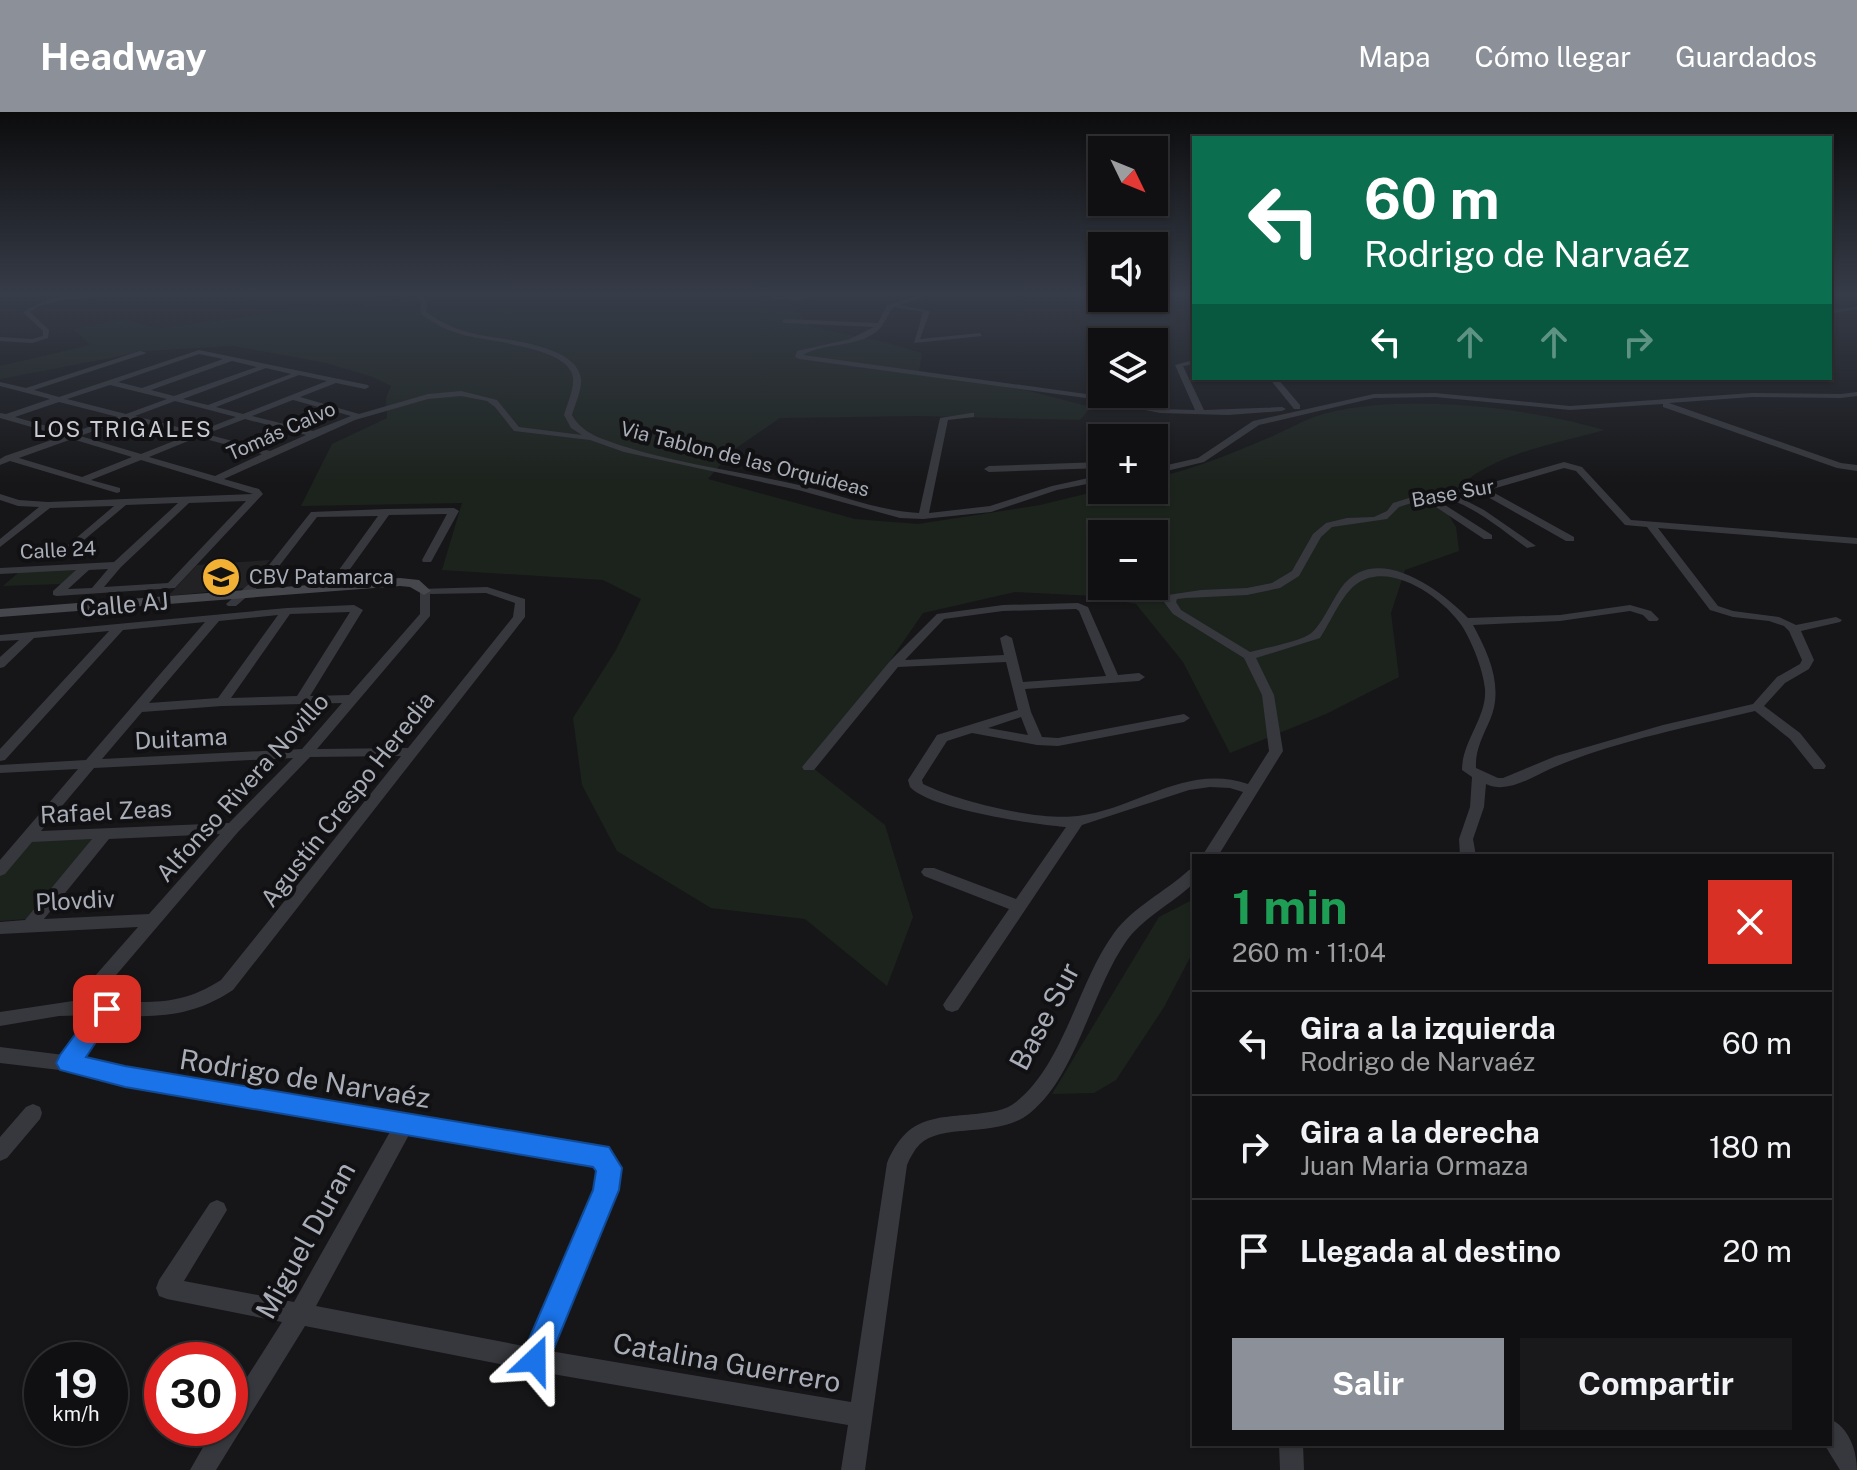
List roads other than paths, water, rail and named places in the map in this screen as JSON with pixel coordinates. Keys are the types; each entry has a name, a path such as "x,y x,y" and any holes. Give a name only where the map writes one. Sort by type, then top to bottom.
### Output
{"street":[{"path":"28,390 130,357"},
{"path":"3,416 183,357"},
{"path":"224,357 365,387"},
{"name":"Via Tablon de las Orquideas","path":"557,357 573,366 577,378 568,415 574,426 593,438 659,458 799,488 881,511 923,516 991,509 1055,488 1088,481"},
{"path":"800,357 1072,394 1160,411 1201,413 1341,405"},
{"path":"142,391 231,359"},
{"path":"1192,362 1179,365 1201,413"},
{"path":"3,459 265,366"},
{"path":"208,407 299,373"},
{"path":"1275,380 1297,407"},
{"path":"82,480 335,381"},
{"path":"108,382 318,435"},
{"path":"0,384 272,454"},
{"path":"1388,388 1570,408 1752,395 1857,394"},
{"name":"Tomás Calvo","path":"218,478 359,416 389,405 423,398 476,395 492,400 502,408 509,424 517,429 593,438"},
{"path":"1168,468 1201,460 1256,423 1374,396 1435,395"},
{"path":"291,397 359,416"},
{"path":"1658,402 1840,466 1857,468"},
{"path":"923,516 944,418 971,415"},
{"path":"3,416 218,478 258,494 171,586 57,593 86,567"},
{"path":"3,459 117,490"},
{"path":"989,469 1088,465"},
{"name":"Base Sur","path":"1249,656 1177,612 1170,602 1172,597 1186,593 1246,592 1286,582 1300,571 1319,531 1351,519 1384,519 1396,505 1425,496 1481,489 1571,466 1579,469 1626,522 1650,525"},
{"path":"1481,489 1570,539"},
{"path":"1447,494 1481,512 1531,546"},
{"path":"1425,496 1488,537"},
{"path":"0,497 18,503 48,505 252,498"},
{"path":"72,547 124,502"},
{"path":"96,590 117,565 185,502"},
{"path":"0,544 48,505"},
{"path":"232,604 269,572 314,514 454,511 427,560"},
{"path":"341,574 386,512"},
{"path":"1650,525 1857,541"},
{"path":"1211,854 1276,751 1268,695 1249,656 1316,636 1352,581 1379,572 1405,577 1429,590 1465,622 1491,689 1484,724 1467,756 1469,770 1479,777 1505,783 1561,759 1668,728 1757,707 1781,680 1805,666 1808,660 1794,629 1785,621 1736,616 1714,608 1650,525"},
{"name":"Calle 24","path":"0,571 117,565"},
{"path":"0,613 400,582 414,583 424,591"},
{"name":"Agustín Crespo Heredia","path":"107,1009 153,1010 188,1006 209,999 227,985 519,617 521,601 487,590 424,591"},
{"path":"0,623 424,591"},
{"name":"Alfonso Rivera Novillo","path":"77,1008 233,828 306,753 426,614 424,591"},
{"path":"809,767 894,664 941,616 978,610 1070,605 1084,609 1113,678"},
{"name":"Calle AJ","path":"0,638 287,611 348,607 357,610 301,700"},
{"path":"1465,622 1560,618 1630,608 1647,613 1653,619"},
{"path":"222,702 287,611"},
{"path":"0,870 215,618"},
{"path":"1794,629 1836,620"},
{"path":"0,757 119,627"},
{"path":"0,664 31,635"},
{"path":"1006,638 1025,712 1037,741"},
{"path":"894,664 1009,658"},
{"path":"1018,686 1139,677"},
{"path":"139,708 222,702 352,699"},
{"path":"1757,707 1795,736 1819,766"},
{"path":"1025,712 942,738 915,780 917,787 984,808 1077,822 1194,784 1230,781 1251,790"},
{"path":"972,729 1058,742 1184,718"},
{"name":"Duitama","path":"0,769 306,753 412,752"},
{"path":"1468,854 1466,839 1477,807 1479,777"},
{"path":"952,1005 1077,822"},
{"name":"Rafael Zeas","path":"28,837 233,828"},
{"path":"30,926 105,833"},
{"path":"929,872 1019,907"},
{"name":"Base Sur","path":"853,1470 886,1219 897,1163 914,1136 947,1125 985,1123 1022,1109 1042,1085 1079,1018 1107,958 1122,935 1140,915 1192,876"},
{"name":"Plovdiv","path":"0,928 152,920"},
{"path":"0,1019 77,1008 107,1009"},
{"path":"68,1063 107,1009"},
{"name":"Rodrigo de Narvaéz","path":"0,1055 68,1063 125,1076 600,1156 610,1168 606,1190 535,1360"},
{"path":"0,1152 33,1113"},
{"name":"Miguel Duran","path":"248,1396 300,1313 405,1123"},
{"name":"Catalina Guerrero","path":"217,1210 167,1288 535,1360 861,1415"},
{"path":"1832,1434 1854,1470"},
{"name":"Miguel Duran","path":"202,1470 217,1446"},
{"path":"1291,1446 1292,1470"}],"place":[{"name":"CBV Patamarca","path":"221,577"}],"district":[{"name":"LOS TRIGALES","path":"123,429"}]}
